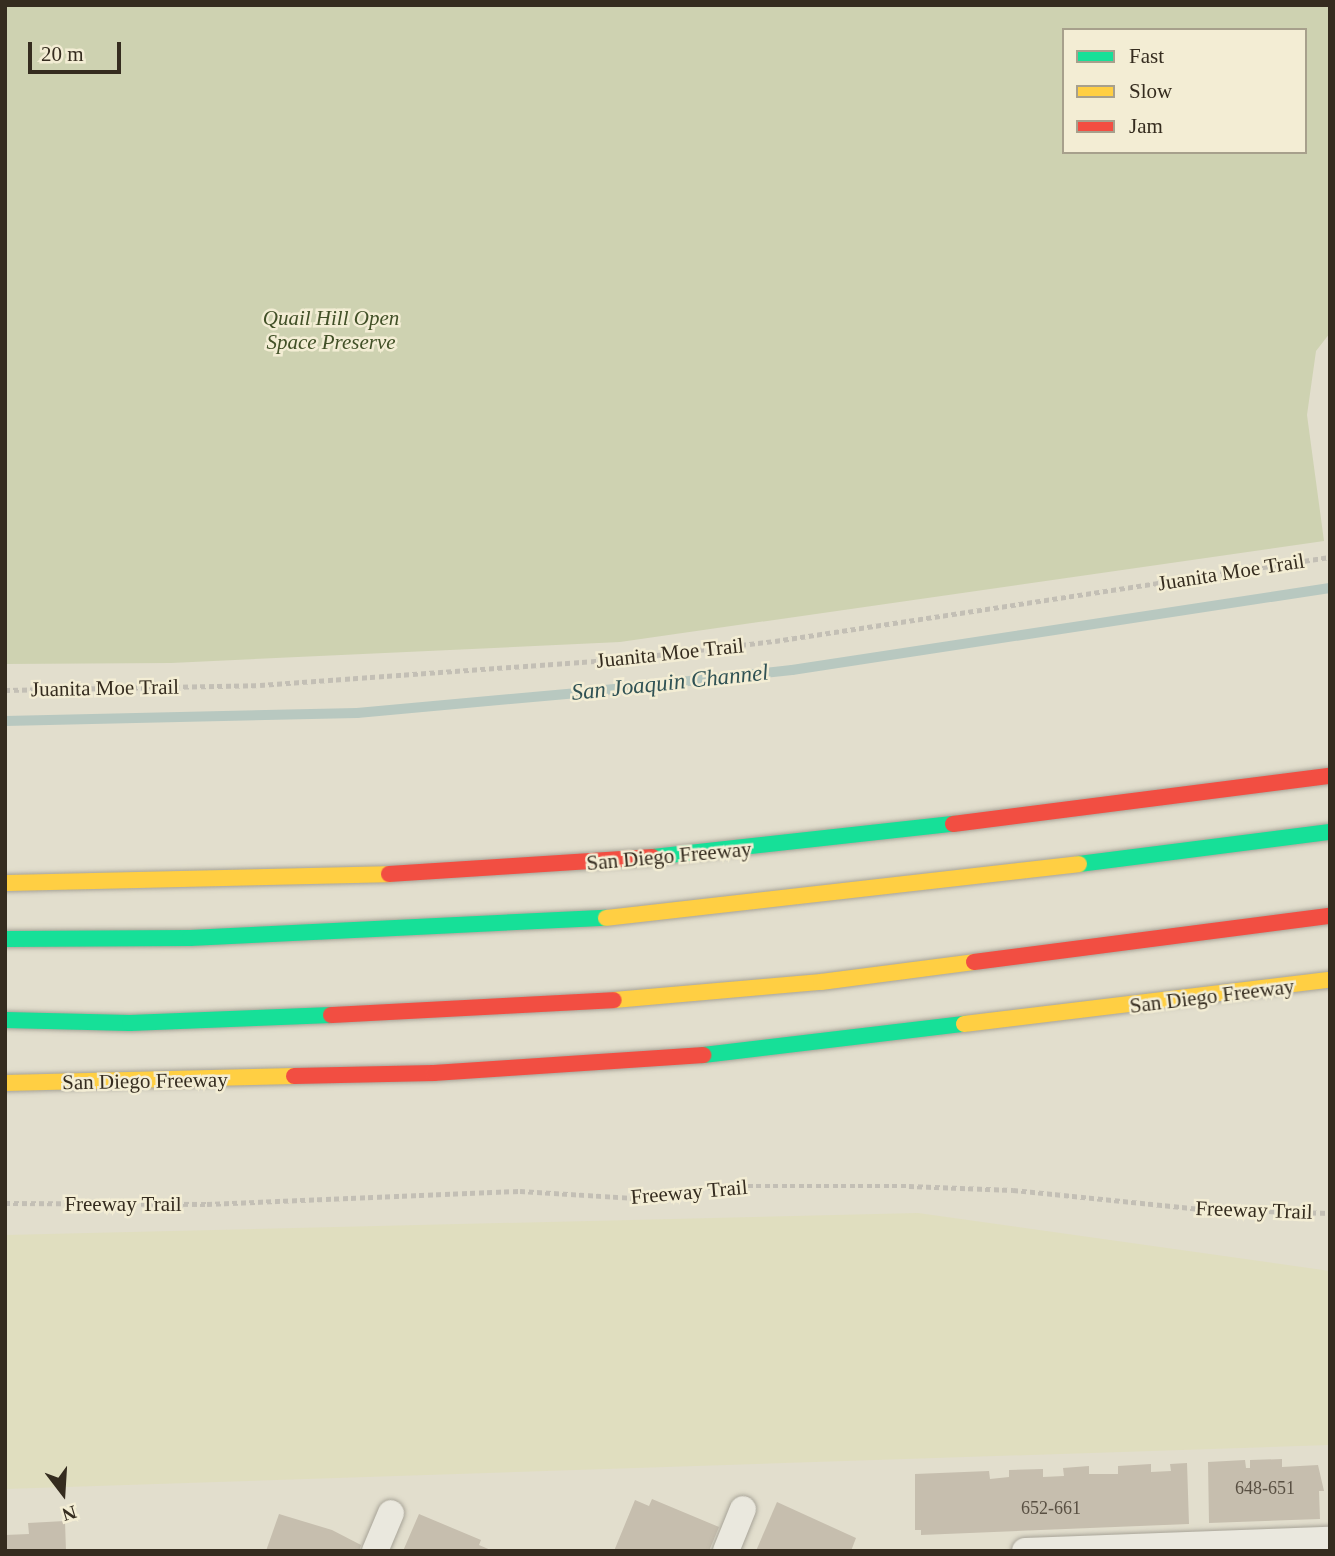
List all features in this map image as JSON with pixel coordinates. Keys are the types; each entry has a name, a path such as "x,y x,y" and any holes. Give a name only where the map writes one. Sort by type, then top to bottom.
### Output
{"highway":[{"name":"San Diego Freeway","path":"5,883 285,880 583,864 907,831 1330,776"},
{"path":"5,939 190,938 582,920 887,888 1330,832"},
{"path":"5,1020 130,1023 518,1008 821,982 1330,916"},
{"name":"San Diego Freeway","path":"5,1083 434,1073 694,1056 1330,980"},
{"path":"1243,992 1305,1001"}],"street":[{"path":"726,1551 743,1509"},
{"path":"375,1551 391,1513"},
{"path":"1025,1551 1330,1540"}],"path":[{"name":"Juanita Moe Trail","path":"5,690 260,685 623,659 775,641 1330,557"},
{"name":"Freeway Trail","path":"5,1203 207,1204 520,1191 649,1199 713,1186 909,1186 1013,1190 1201,1209 1330,1213"}],"shaded area":[{"path":"918,1213 1330,1271 1330,1445 5,1489 5,1235"}],"green space":[{"name":"Quail Hill Open Space Preserve","path":"5,5 1330,5 1330,333 1316,351 1307,415 1324,541 620,642 171,663 5,664"}],"building":[{"path":"1282,1459 1282,1467 1318,1465 1324,1491 1319,1491 1320,1519 1209,1523 1208,1462 1245,1460 1246,1468 1250,1468 1250,1460"},
{"path":"1187,1463 1189,1524 921,1535 921,1530 915,1530 915,1474 989,1471 990,1479 1009,1477 1009,1470 1043,1469 1043,1477 1064,1476 1063,1468 1089,1466 1089,1474 1118,1474 1118,1466 1151,1464 1151,1472 1171,1471 1170,1464"},
{"path":"652,1499 719,1527 709,1551 614,1551 635,1500 649,1506"},
{"path":"777,1502 856,1538 851,1551 756,1551"},
{"path":"279,1514 332,1530 361,1545 359,1551 266,1551"},
{"path":"419,1514 481,1540 479,1545 493,1551 403,1551"},
{"path":"65,1521 66,1551 5,1551 5,1535 29,1534 28,1523"}],"waterway":[{"name":"San Joaquin Channel","path":"5,721 357,713 586,692 792,670 1330,588"}],"traffic: fast":[{"path":"652,857 953,824"},
{"path":"1079,864 1330,832"},
{"path":"5,939 190,938 606,918"},
{"path":"5,1020 130,1023 331,1015"},
{"path":"703,1055 964,1024"}],"traffic: slow":[{"path":"606,918 1079,864"},
{"path":"5,883 389,874"},
{"path":"614,1000 821,982 974,962"},
{"path":"964,1024 1330,980"},
{"path":"5,1083 294,1076"}],"traffic: jam":[{"path":"953,824 1330,776"},
{"path":"389,874 652,857"},
{"path":"974,962 1330,916"},
{"path":"331,1015 614,1000"},
{"path":"294,1076 434,1073 703,1055"}]}
